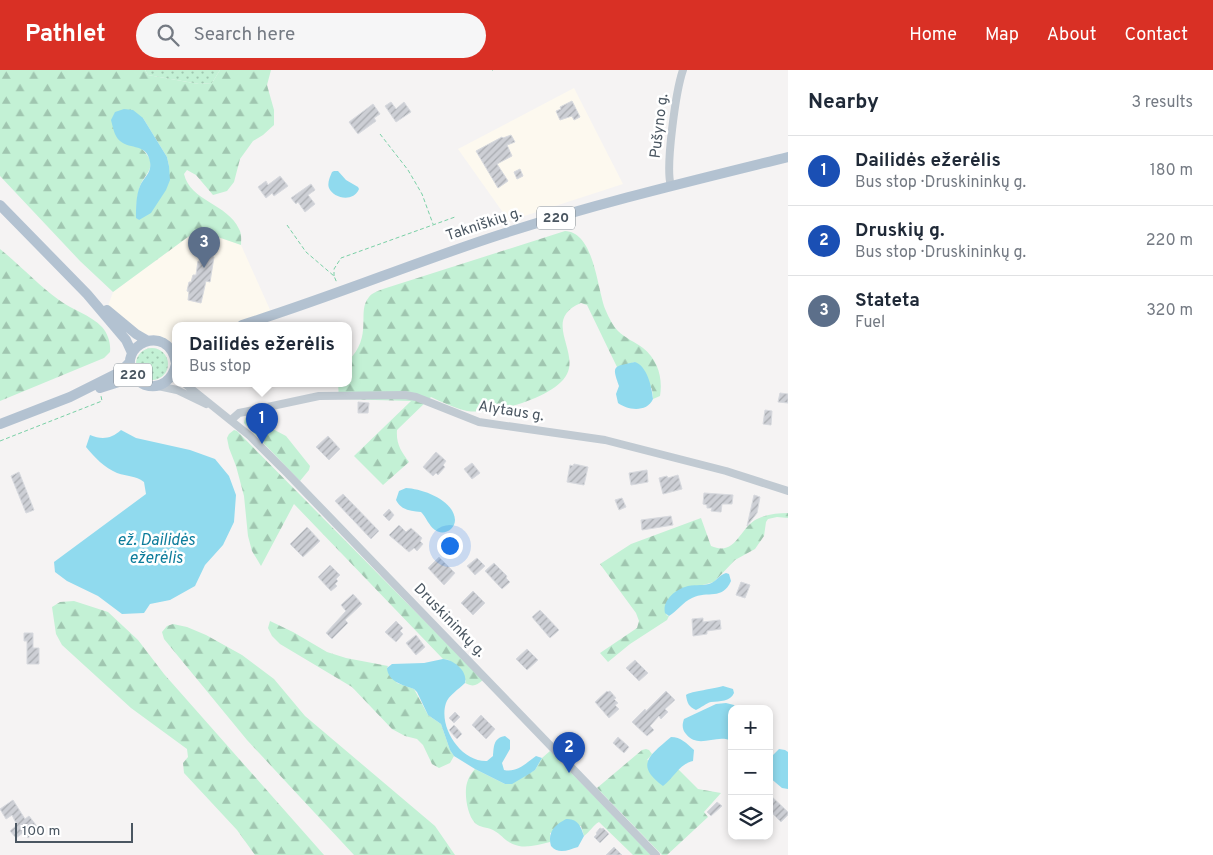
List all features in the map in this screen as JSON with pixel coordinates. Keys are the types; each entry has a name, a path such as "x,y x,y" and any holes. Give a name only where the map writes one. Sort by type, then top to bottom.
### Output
{"main road":[{"name":"Takniškių g.","path":"281,313 419,262 500,235 585,209 788,156"},
{"path":"0,205 87,294 126,340 131,358"},
{"path":"87,294 136,334 148,341"},
{"name":"220","path":"252,322 281,313"},
{"name":"220","path":"262,322 281,313"},
{"name":"220","path":"70,397 120,372 139,345 156,340 172,348"},
{"name":"220","path":"131,358 131,371 142,384 157,386 164,383 172,374"},
{"name":"220","path":"0,424 70,397 122,380 136,379"}],"street":[{"name":"Pušyno g.","path":"671,186 668,170 677,92 682,70"},
{"path":"157,386 177,390 218,410"},
{"path":"189,387 218,410"},
{"name":"Alytaus g.","path":"231,420 239,414 248,411 319,396 406,395 416,397 479,422 605,440 726,471 788,491"},
{"name":"Druskininkų g.","path":"218,410 287,472 656,855"}],"path":[{"path":"380,134 408,170 434,225"},
{"path":"340,291 334,276 334,269 341,258 456,217"},
{"path":"287,225 306,252 334,276"},
{"path":"0,442 102,401"}],"shaded area":[{"path":"574,88 623,184 509,221 458,149"},
{"path":"192,234 215,236 241,245 271,312 244,322 172,322 172,342 143,334 108,306 113,292"}],"green space":[{"path":"0,70 145,70 148,75 199,84 212,83 220,70 271,70 267,85 274,110 274,125 253,141 240,159 234,182 227,191 213,195 196,175 187,170 184,174 188,183 201,197 227,214 234,221 241,233 241,245 215,236 192,234 113,292 80,261 0,176","holes":["143,118 167,157 169,166 139,220 136,217 139,189 151,165 150,160 140,147"]},
{"path":"145,70 220,70 212,83 199,84 148,75"},
{"path":"565,231 575,234 583,241 589,251 603,302 614,327 643,348 656,364 661,383 660,396 653,399 652,389 635,362 617,367 587,305 581,303 570,310 564,317 564,336 569,355 569,365 567,374 560,383 537,397 522,403 478,412 453,407 431,397 397,430 397,439 400,447 409,462 383,485 354,456 411,401 339,399 338,387 352,387 352,356 356,352 363,334 365,303 373,293"},
{"path":"0,249 64,304 98,323 107,336 110,352 104,358 0,401"},
{"path":"152,348 158,349 163,353 167,358 167,370 163,375 158,379 152,380 146,379 141,375 137,370 136,364 137,358 141,353 146,349"},
{"path":"255,412 267,426 286,436 310,466 300,481 244,423 247,416"},
{"path":"234,430 483,680 474,685 465,683 466,681 449,660 443,659 294,504 261,566 252,551 248,536 244,496 227,438"},
{"path":"788,513 788,518 777,517 768,519 764,536 755,549 735,560 714,582 703,585 666,615 669,616 667,620 630,644 608,662 600,653 637,628 639,621 636,613 600,564 631,544 701,518 711,546 726,548 732,545 751,523 757,519 772,514"},
{"path":"74,601 108,612 138,640 164,674 324,855 255,855 237,830 184,773 183,763 188,757 187,749 131,708 62,645 56,634 52,607 60,602"},
{"path":"270,621 327,652 346,658 388,666 387,668 397,683 414,689 428,715 441,724 454,756 450,763 439,768 432,764 423,745 417,739 405,736 392,729 352,687 280,644 272,636 268,628"},
{"path":"173,624 187,627 206,635 242,655 274,679 305,716 435,826 455,855 354,855 247,740 164,639 162,632 167,626"},
{"path":"646,749 652,754 647,760 678,769 698,789 721,793 704,812 708,817 667,855 662,855 597,788 642,750"},
{"path":"550,751 651,855 633,855 599,822 584,836 581,826 550,833 550,842 534,846 519,846 510,843 493,830 475,823 468,809 466,787 468,779 475,769 505,784 512,783 535,770 542,758"}],"water":[{"path":"124,109 133,110 143,118 167,157 169,166 170,180 166,190 151,213 139,220 136,218 136,202 140,186 149,172 150,162 146,152 124,144 115,134 111,120 115,112"},
{"path":"334,171 338,171 346,180 358,187 359,189 356,193 343,198 331,191 328,186"},
{"path":"635,362 646,372 653,399 646,407 631,409 618,403 616,394 619,386 615,370 619,366"},
{"name":"ež. Dailidės ežerėlis","path":"121,430 136,438 190,450 215,459 229,476 236,495 234,522 223,545 205,565 195,586 170,600 150,604 144,613 122,614 98,596 67,581 55,572 54,562 146,494 144,482 138,478 121,474 108,468 86,447 90,435 106,438"},
{"path":"406,488 429,493 444,501 453,513 455,520 453,527 445,532 438,532 421,512 400,506 396,500 399,491"},
{"path":"726,573 729,574 731,581 723,591 692,598 669,616 665,613 667,600 681,588 709,584"},
{"path":"443,659 456,664 462,670 465,679 465,683 447,700 444,712 449,732 460,749 468,756 477,760 487,761 493,756 496,741 505,736 510,740 510,749 502,763 504,770 517,769 536,756 542,758 535,770 512,784 505,784 454,756 441,724 428,715 417,692 393,680 388,673 387,668 392,664 424,663"},
{"path":"723,686 733,689 734,693 727,700 709,703 696,710 690,706 686,695"},
{"path":"726,703 734,705 728,705 728,740 696,741 691,739 684,730 684,719 716,704"},
{"path":"671,737 681,739 694,750 693,761 680,768 663,786 654,779 647,766 648,760 652,755"},
{"path":"779,749 788,752 788,789 782,788 773,780 773,755"},
{"path":"566,819 576,822 584,836 578,847 560,851 551,846 550,837 555,826"}],"building":[{"path":"572,101 580,117 574,120 572,116 560,120 556,111"},
{"path":"391,102 396,109 404,102 411,112 396,122 385,106"},
{"path":"373,104 380,114 374,118 376,121 358,134 349,122"},
{"path":"511,135 515,142 507,145 512,156 497,164 508,181 498,188 476,151 502,137"},
{"path":"520,169 523,176 517,179 514,172"},
{"path":"280,176 288,186 274,196 272,193 266,198 258,187 266,181 268,185"},
{"path":"311,184 315,190 308,195 315,204 305,212 298,202 296,204 291,198"},
{"path":"202,254 214,257 210,282 206,281 201,303 188,300 189,292 187,291 189,282 191,282 193,275 196,275 198,261 201,262"},
{"path":"780,393 788,394 788,403 778,402"},
{"path":"358,402 369,403 368,413 358,413"},
{"path":"765,410 772,411 771,425 763,424"},
{"path":"328,436 340,449 329,460 316,447"},
{"path":"436,452 446,461 443,465 445,467 438,475 436,473 433,476 423,467"},
{"path":"472,463 480,473 472,479 464,469"},
{"path":"574,464 588,467 584,485 567,482 570,465 573,466"},
{"path":"647,470 648,482 631,485 629,473"},
{"path":"19,472 34,510 26,513 11,476"},
{"path":"678,475 682,489 663,494 659,478"},
{"path":"704,493 733,495 732,504 722,504 721,512 711,511 712,508 707,508 707,505 703,504"},
{"path":"343,494 379,531 371,539 335,501"},
{"path":"754,495 760,497 757,513 747,526"},
{"path":"622,498 626,507 619,510 615,500"},
{"path":"389,509 394,515 389,521 383,515"},
{"path":"671,516 673,525 642,530 641,520"},
{"path":"399,525 406,532 411,528 422,538 420,541 423,544 417,551 414,548 409,552 389,535"},
{"path":"307,527 320,541 303,557 290,544"},
{"path":"439,557 455,573 444,585 428,568"},
{"path":"477,558 485,566 475,575 467,566"},
{"path":"494,563 507,576 506,578 510,582 502,589 485,571"},
{"path":"330,565 340,575 336,579 338,581 335,584 337,586 331,591 318,577"},
{"path":"741,582 750,585 745,598 736,595"},
{"path":"473,591 485,603 473,615 461,603"},
{"path":"353,594 362,604 345,620 348,623 332,639 326,633 346,611 341,605"},
{"path":"540,610 559,630 550,638 532,617"},
{"path":"703,618 703,622 720,620 721,629 693,636 692,619"},
{"path":"396,621 403,628 400,631 403,634 396,642 385,632"},
{"path":"24,633 33,633 33,648 39,648 39,664 27,664 27,641 24,641"},
{"path":"416,635 425,647 416,655 406,643"},
{"path":"527,649 538,660 527,670 516,659"},
{"path":"635,660 648,673 639,681 626,668"},
{"path":"607,691 610,691 616,698 614,699 618,703 615,705 619,709 609,718 595,702"},
{"path":"666,691 675,700 665,709 668,712 661,719 659,716 650,726 654,730 647,736 632,722"},
{"path":"455,712 460,717 454,723 449,718"},
{"path":"481,715 495,729 486,739 472,725"},
{"path":"454,725 462,734 457,739 449,730"},
{"path":"618,737 629,747 624,753 613,743"},
{"path":"773,798 788,812 788,815 781,822 773,814"},
{"path":"13,800 25,819 29,816 39,829 28,838 24,832 16,838 10,831 17,825 12,815 6,819 0,809"},
{"path":"717,802 722,806 711,816 707,812"},
{"path":"600,828 603,828 609,834 600,843 594,837"},
{"path":"614,847 622,855 606,855"}],"place":[{"name":"Stateta","path":"204,268"},
{"name":"Dailidės ežerėlis","path":"262,444"},
{"name":"Druskių g.","path":"569,773"}]}
